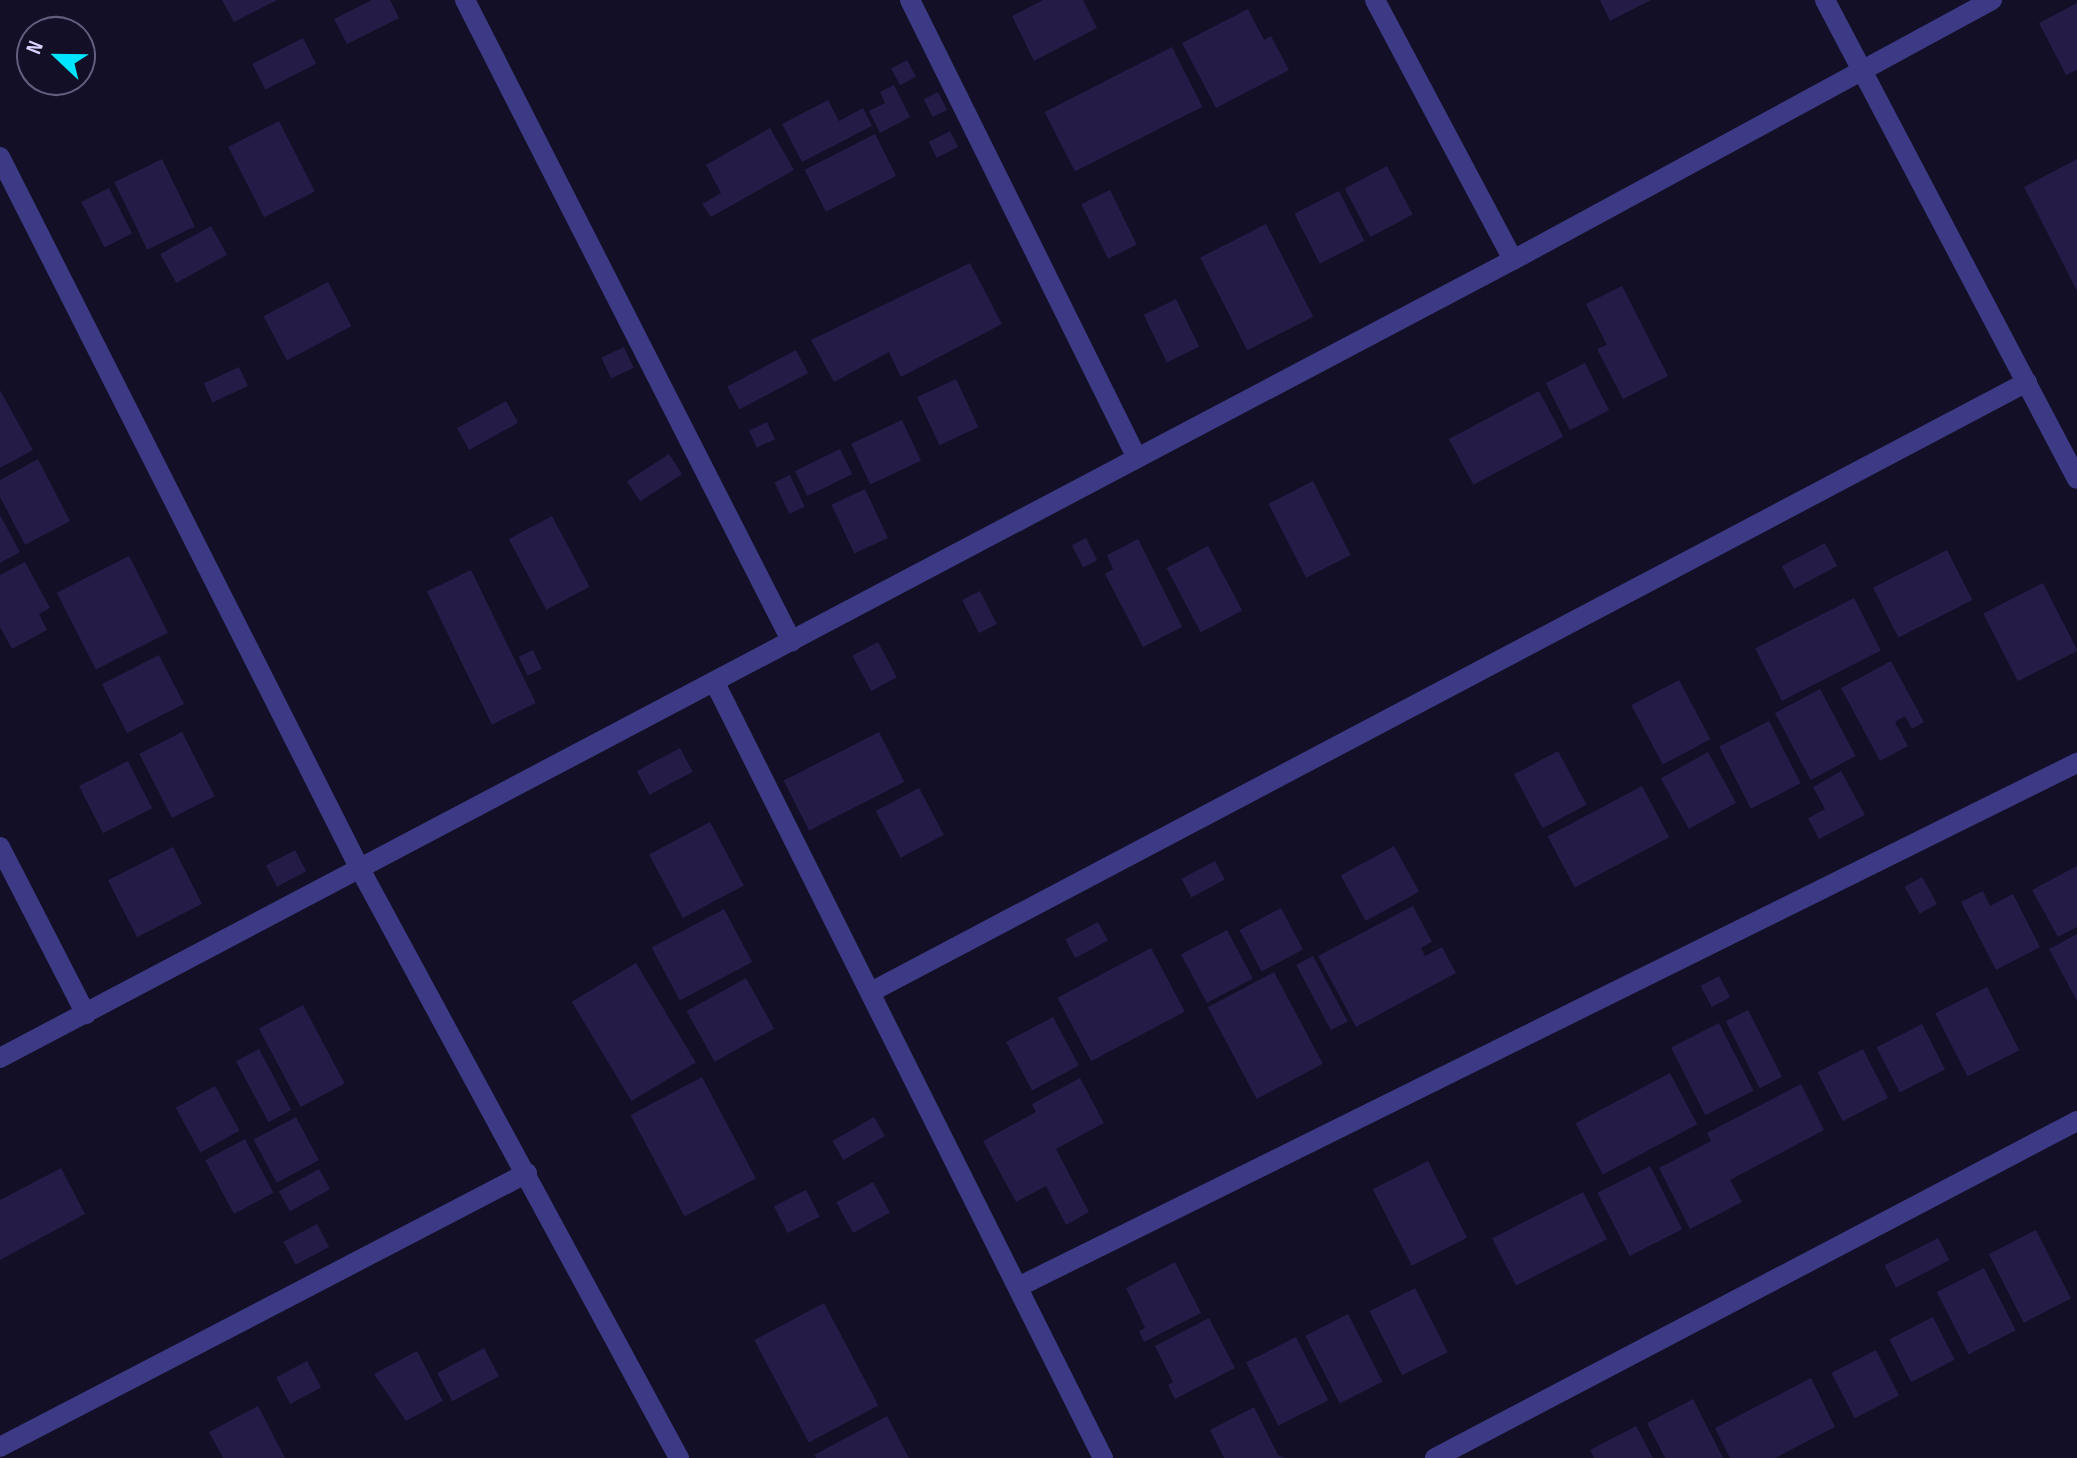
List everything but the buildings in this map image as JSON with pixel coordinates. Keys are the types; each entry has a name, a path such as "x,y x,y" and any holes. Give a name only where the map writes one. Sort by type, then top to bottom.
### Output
{"street":[{"path":"465,0 792,642"},
{"path":"910,0 1137,458"},
{"path":"1375,0 1513,260"},
{"path":"1825,0 2077,479"},
{"path":"0,1058 1513,260 1992,0"},
{"path":"0,157 360,869 527,1173 673,1456"},
{"path":"871,992 2027,382"},
{"path":"715,683 1103,1458"},
{"path":"1018,1287 2077,763"},
{"path":"0,847 86,1014"},
{"path":"1435,1458 2077,1121"},
{"path":"0,1447 527,1173"}]}
